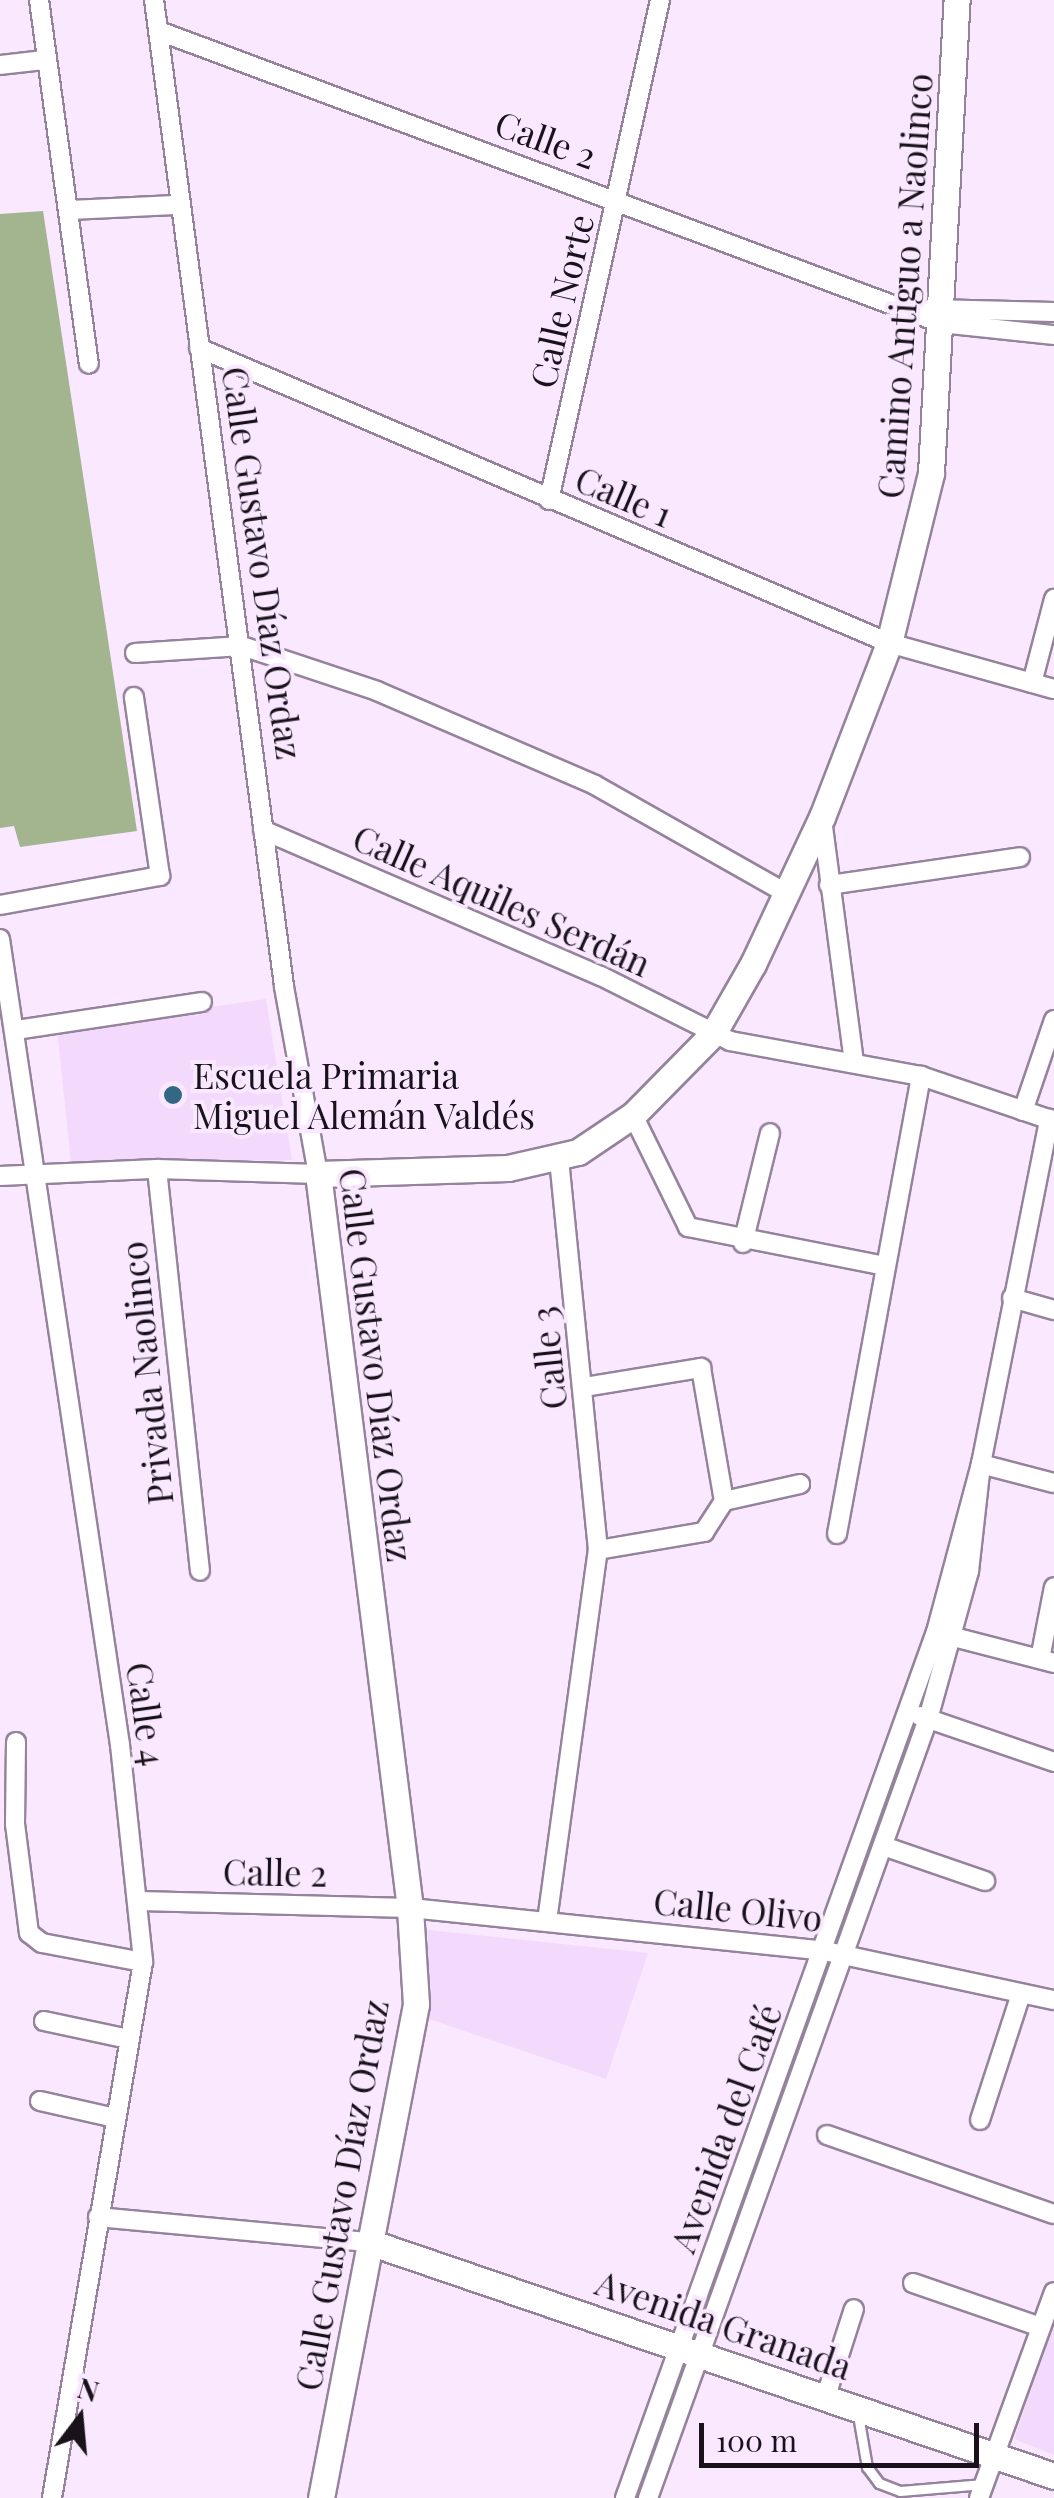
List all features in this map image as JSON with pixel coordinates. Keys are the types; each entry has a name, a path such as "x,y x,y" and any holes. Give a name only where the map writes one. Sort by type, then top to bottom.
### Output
{"main road":[{"name":"Camino Antiguo a Naolinco","path":"318,1174 559,1159 633,1115 712,1034 788,894 822,817 889,643 931,474 957,0"},
{"name":"Calle Gustavo Díaz Ordaz","path":"318,1174 410,1908 416,2004 321,2498"},
{"name":"Avenida Granada","path":"369,2242 689,2348 1054,2476"}],"street":[{"path":"39,0 44,60 89,364"},
{"name":"Calle Gustavo Díaz Ordaz","path":"154,0 176,205 242,646 264,830 318,1174"},
{"name":"Calle Norte","path":"548,500 660,0"},
{"name":"Calle 2","path":"159,30 911,310 1054,335"},
{"path":"0,65 44,60"},
{"path":"69,210 176,205"},
{"name":"Calle 2","path":"941,316 1054,312"},
{"name":"Calle 1","path":"199,348 889,643 1054,689"},
{"path":"1032,683 1054,599"},
{"path":"135,653 242,646 491,734 788,894"},
{"path":"0,905 160,876 134,698"},
{"path":"822,817 854,1061"},
{"name":"Calle Aquiles Serdán","path":"264,830 601,976 712,1034 921,1076 1051,1120"},
{"path":"829,885 1020,857"},
{"name":"Calle 4","path":"0,948 16,1030 10,1052 34,1174 139,1902 143,1962 52,2498"},
{"path":"16,1030 202,1002"},
{"path":"1023,1111 1054,1020"},
{"path":"836,1534 921,1076"},
{"path":"633,1115 682,1221 742,1244 885,1266"},
{"path":"834,1952 883,1846 944,1634 1051,1120"},
{"path":"742,1244 770,1133"},
{"name":"Calle 3","path":"547,1921 598,1550 559,1159"},
{"name":"Camino Antiguo a Naolinco","path":"0,1176 157,1168 318,1174"},
{"name":"Privada Naolinco","path":"157,1168 200,1571"},
{"path":"1012,1298 1054,1310"},
{"path":"584,1386 701,1368 724,1501 704,1532 598,1550"},
{"path":"980,1464 1054,1483"},
{"path":"724,1501 800,1484"},
{"path":"944,1634 1047,1661 1054,1587"},
{"path":"919,1716 1054,1762"},
{"path":"834,1952 919,1716"},
{"path":"16,1742 16,1824 29,1933 42,1943 143,1962"},
{"path":"883,1846 985,1881"},
{"name":"Calle 2","path":"139,1902 410,1908"},
{"name":"Calle Olivo","path":"410,1908 834,1952 1054,2000"},
{"name":"Avenida del Café","path":"648,2498 689,2348 767,2112 834,1952"},
{"name":"Avenida del Café","path":"624,2498 789,2118 834,1952"},
{"path":"980,2120 1021,1994"},
{"path":"44,2021 129,2038"},
{"path":"40,2101 116,2118"},
{"path":"767,2112 789,2118"},
{"path":"827,2135 1054,2214"},
{"path":"98,2217 369,2242"},
{"path":"913,2282 1041,2327"},
{"path":"982,2491 1054,2292"},
{"path":"826,2396 854,2309"}],"lane":[{"path":"858,2407 867,2467 879,2483 900,2491 982,2491"}],"shaded area":[{"name":"Escuela Primaria Miguel Alemán Valdés","path":"266,999 292,1160 71,1163 57,1029"},
{"path":"428,1930 648,1953 606,2079 426,2018"},
{"path":"1054,2323 1054,2455 1014,2439"}],"green space":[{"path":"43,211 137,831 20,847 14,826 0,828 0,214"}],"place":[{"name":"Escuela Primaria Miguel Alemán Valdés","path":"173,1095"}]}
